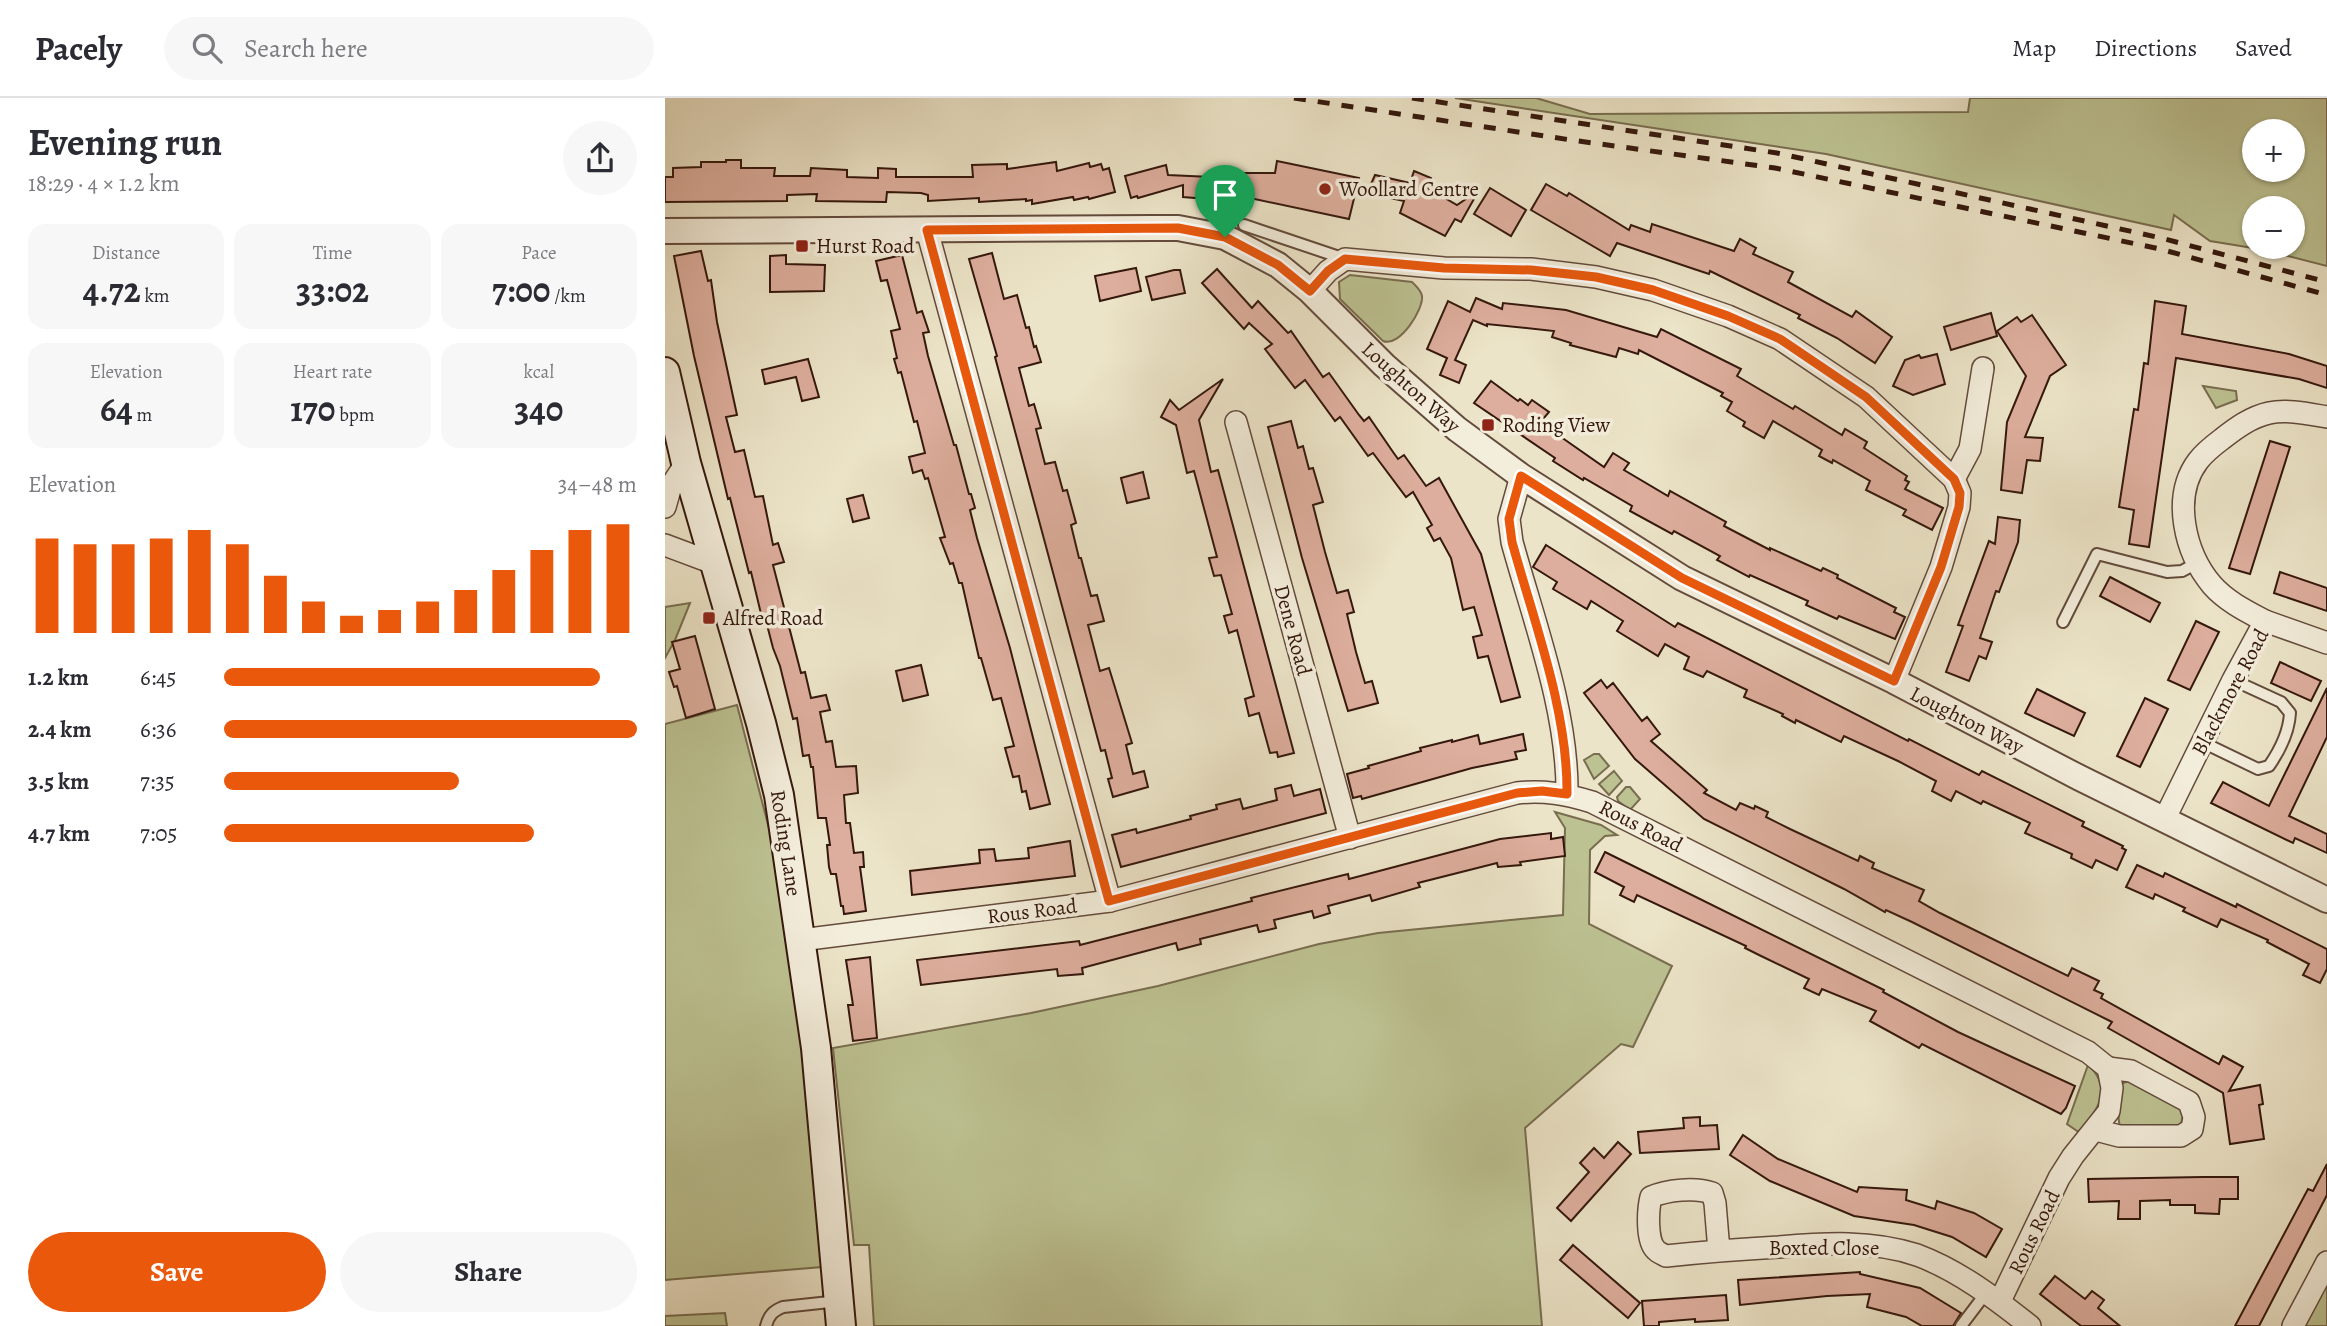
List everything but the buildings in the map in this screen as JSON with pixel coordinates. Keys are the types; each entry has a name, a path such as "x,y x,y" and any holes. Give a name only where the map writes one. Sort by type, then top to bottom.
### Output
{"main road":[{"name":"Roding Lane","path":"665,372 671,423 686,463 779,795 823,1110 840,1313"}],"street":[{"name":"Loughton Way","path":"665,230 1178,228 1225,237 1278,265 1310,291 1408,387 1457,429 1521,476 1682,578 1894,681 2164,820 2327,900"},
{"path":"927,230 1109,901"},
{"path":"1310,291 1328,271 1345,259 1444,268 1531,270 1596,277 1653,290 1728,316 1780,339 1866,397 1954,479 1960,493 1959,507 1941,567 1894,681"},
{"path":"1954,479 1970,449 1983,368"},
{"path":"2265,621 2234,604 2212,585 2197,563 2187,541 2184,517 2185,487 2198,461 2239,426 2269,412 2303,413 2327,418"},
{"name":"Dene Road","path":"1235,422 1349,838"},
{"path":"665,507 671,486 686,463"},
{"path":"1521,476 1509,519 1512,542 1563,727 1567,794"},
{"path":"666,549 713,563"},
{"name":"Blackmore Road","path":"2164,820 2265,621 2327,643"},
{"name":"Rous Road","path":"801,940 1109,901 1517,793 1542,791 1567,794 1592,802 2088,1052 2108,1068 2131,1071 2189,1102 2194,1117 2192,1129 2181,1136 2119,1136 2096,1130"},
{"name":"Rous Road","path":"1993,1297 2073,1156 2109,1111 2112,1088 2108,1068"},
{"name":"Boxted Close","path":"1719,1251 1826,1243 1893,1248 1919,1256 1958,1275 1993,1297 2030,1326"},
{"path":"2293,1326 2327,1262"}],"lane":[{"path":"1244,225 1345,259"},
{"path":"2063,622 2097,554 2167,572 2182,571 2197,563"},
{"path":"2202,742 2258,769 2269,766 2280,751 2290,713 2281,702 2233,680"},
{"path":"1961,1326 1993,1297"},
{"path":"766,1326 774,1310 783,1307 840,1313"}],"green space":[{"path":"1455,98 1536,98 1590,114 1968,112 1970,98 2327,98 2327,266 2300,259 2305,259 2305,196 2242,196 2242,246 2210,241 2174,215 2171,230 1826,154"},
{"path":"1350,275 1412,282 1419,290 1422,302 1419,309 1410,326 1397,339 1383,341 1340,299 1339,282"},
{"path":"2203,386 2236,391 2237,400 2216,408"},
{"path":"690,603 675,640 665,658 665,607"},
{"path":"737,705 780,871 806,1072 822,1267 665,1280 665,724"},
{"path":"1599,754 1609,766 1594,779 1584,760"},
{"path":"1614,771 1622,781 1609,795 1599,784"},
{"path":"1626,787 1630,787 1640,799 1630,810 1618,801 1617,797"},
{"path":"1555,812 1601,825 1617,835 1605,836 1590,850 1589,924 1672,966 1633,1047 1621,1044 1525,1128 1542,1326 874,1326 869,1245 854,1245 833,1048 1031,1013 1158,986 1319,944 1378,933 1563,915 1565,828"},
{"path":"2088,1065 2100,1082 2101,1091 2097,1108 2080,1133 2067,1124"},
{"path":"2128,1081 2178,1105 2184,1113 2180,1127 2121,1128 2121,1084"},
{"path":"2327,1279 2327,1326 2302,1326"},
{"path":"725,1313 727,1326 665,1326 665,1316"}],"railway":[{"path":"1294,98 1775,168 2160,249 2327,295"},
{"path":"1412,98 1777,153 2161,238 2327,282"}],"place":[{"name":"Woollard Centre","path":"1325,189"},
{"name":"Hurst Road","path":"802,246"},
{"name":"Roding View","path":"1488,425"},
{"name":"Alfred Road","path":"709,618"}],"route":[{"path":"1178,228 1225,237 1278,265 1310,291 1328,271 1345,259 1444,268 1531,270 1596,277 1653,290 1728,316 1780,339 1866,397 1954,479 1960,493 1959,507 1941,567 1894,681 1682,578 1521,476 1509,519 1512,542 1563,727 1567,794 1542,791 1517,793 1109,901 927,230 1178,228"}]}
